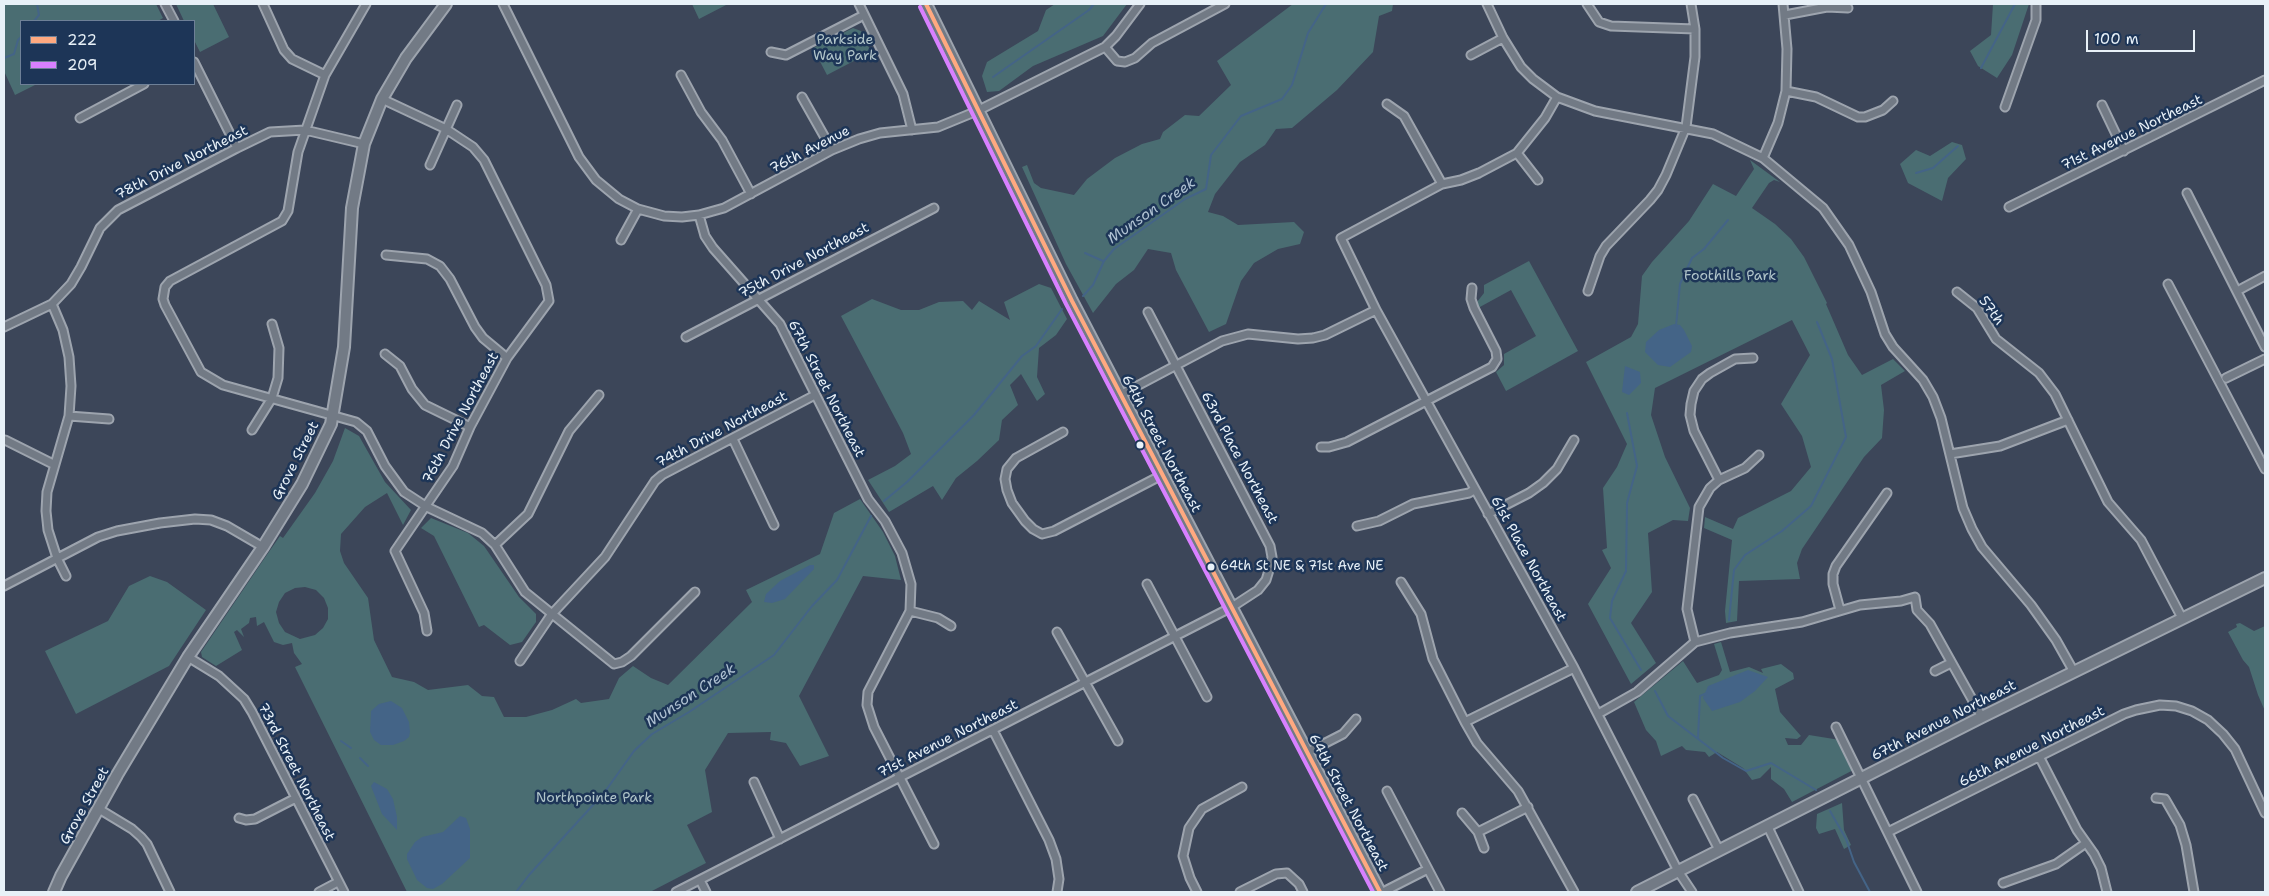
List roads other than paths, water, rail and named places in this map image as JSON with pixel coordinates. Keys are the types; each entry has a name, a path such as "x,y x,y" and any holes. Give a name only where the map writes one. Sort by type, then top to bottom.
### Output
{"street":[{"path":"165,4 173,20"},
{"path":"263,4 284,50 292,58 325,75"},
{"path":"366,4 325,75 298,152 288,211 282,221 170,281 165,287 163,299 165,305 201,372 223,385 356,422 367,432 393,479 404,492 427,507 482,533 495,545 525,592 551,615 614,664 622,662 631,656 695,592"},
{"name":"Grove Street","path":"54,892 99,809 188,657 263,547 302,484 333,415 344,347 352,208 364,144 382,99 406,58 446,4"},
{"path":"503,4 579,157 596,180 619,200 638,209 664,216 682,217 699,215"},
{"path":"859,4 903,94 912,130"},
{"name":"64th Street Northeast","path":"926,4 977,112 1120,395 1232,607 1306,753 1382,892"},
{"name":"76th Avenue","path":"699,215 724,208 832,150 859,139 880,133 938,126 977,112 1105,47 1116,36 1140,4"},
{"path":"1105,47 1116,61 1125,62 1135,58 1152,43 1225,4"},
{"path":"1486,4 1503,38 1521,67 1533,79 1557,97 1595,111 1686,127 1713,134 1763,158 1823,208 1836,224 1861,270 1885,334 1893,347 1923,380 1933,397 1941,418 1963,508 1976,535 1984,549 2031,605 2056,640 2074,672"},
{"path":"1587,4 1599,22 1610,26 1695,29"},
{"path":"1588,291 1600,256 1606,246 1658,190 1686,127 1693,80 1695,29 1691,4"},
{"path":"1763,158 1778,123 1786,91 1786,14 1783,4"},
{"path":"2006,107 2036,20 2036,4"},
{"path":"1786,14 1827,7 1848,8"},
{"path":"771,52 786,55 864,15"},
{"path":"1471,55 1503,38"},
{"path":"195,64 237,148"},
{"path":"681,74 701,112 722,140 751,194"},
{"name":"71st Avenue Northeast","path":"2009,207 2265,80"},
{"path":"80,118 142,85"},
{"path":"1786,91 1816,97 1858,117 1865,118 1883,110 1893,101"},
{"path":"802,97 832,150"},
{"path":"1387,104 1404,116 1442,184 1461,180 1479,173 1517,152 1545,118 1557,97"},
{"path":"382,99 446,129"},
{"path":"430,165 457,105"},
{"path":"2102,106 2124,151"},
{"name":"76th Drive Northeast","path":"427,631 424,613 395,551 427,507 460,453 470,427 507,358 549,301 546,285 484,160 473,147 446,129"},
{"name":"78th Drive Northeast","path":"4,327 52,304 71,284 81,268 100,228 118,210 237,148 270,132 305,130 364,144"},
{"path":"1517,152 1538,180"},
{"name":"61st Place Northeast","path":"1442,184 1340,238 1376,310 1574,668 1678,870 1692,892"},
{"path":"2187,193 2265,347"},
{"name":"75th Drive Northeast","path":"686,337 934,208"},
{"path":"621,240 638,209"},
{"name":"67th Street Northeast","path":"699,215 705,236 712,248 780,324 868,499 885,521 902,553 911,584 910,611 868,692 867,706 874,727 934,844"},
{"path":"386,256 427,259 440,266 450,279 474,327 483,338 507,358"},
{"path":"2237,291 2265,276"},
{"path":"2168,284 2265,469"},
{"path":"1321,447 1329,447 1347,442 1487,370 1496,359 1496,351 1471,299 1472,288"},
{"name":"57th","path":"1957,292 1977,308 1994,336 2003,346 2023,359 2039,373 2055,394 2108,502 2141,540 2182,618"},
{"path":"52,304 63,330 69,357 69,416 53,464 47,492 46,511 48,530 57,558 66,576"},
{"path":"1120,395 1211,346 1236,336 1248,334 1298,339 1312,338 1339,329 1376,310"},
{"name":"63rd Place Northeast","path":"1148,312 1270,546 1272,557 1266,580 1258,590 1232,607"},
{"path":"252,430 272,398 278,378 279,348 272,324"},
{"path":"385,354 400,366 412,389 425,405 470,427"},
{"path":"1719,480 1694,431 1690,415 1694,391 1702,379 1722,365 1735,360 1753,358"},
{"path":"2226,378 2265,359"},
{"path":"495,545 528,514 569,431 599,395"},
{"name":"74th Drive Northeast","path":"520,661 551,615 605,557 655,482 662,475 815,395"},
{"path":"69,416 109,419"},
{"path":"1950,454 2000,446 2068,420"},
{"path":"1063,432 1010,463 1005,479 1006,490 1025,521 1032,529 1042,534 1054,531 1162,475"},
{"path":"732,439 774,525"},
{"path":"5,440 53,464"},
{"path":"1488,514 1529,493 1543,483 1557,469 1574,440"},
{"path":"1695,642 1687,609 1699,507 1703,497 1719,480 1744,468 1759,455"},
{"path":"1358,526 1379,521 1413,504 1475,490"},
{"path":"1840,610 1833,584 1833,574 1836,566 1887,493"},
{"path":"4,586 98,537 117,531 195,519 227,526 263,547"},
{"name":"67th Avenue Northeast","path":"1637,892 1982,717 2265,578"},
{"path":"1401,582 1420,614 1433,659 1465,722 1477,743 1506,775 1528,807 1574,892"},
{"path":"1147,584 1207,698"},
{"path":"1598,714 1637,692 1695,642 1730,633 1802,622 1860,605 1901,601 1916,597 1917,610 1930,624 1982,717"},
{"name":"71st Avenue Northeast","path":"676,892 1232,607"},
{"path":"910,611 938,618 951,626"},
{"path":"1057,632 1118,741"},
{"name":"73rd Street Northeast","path":"188,657 219,676 244,700 344,892"},
{"path":"1935,672 1951,663"},
{"path":"1465,722 1574,668"},
{"name":"66th Avenue Northeast","path":"1888,832 2136,710 2160,706 2176,706 2192,711 2208,720 2223,734 2235,749 2265,813"},
{"path":"1306,753 1343,734 1356,719"},
{"path":"1836,727 1917,892"},
{"path":"993,730 1049,840 1056,859 1059,879 1057,892"},
{"path":"2040,758 2076,830 2101,868 2107,892"},
{"path":"754,782 780,839"},
{"path":"1198,892 1190,878 1183,856 1189,828 1202,809 1242,787"},
{"path":"1387,792 1440,892"},
{"path":"239,818 254,819 296,798"},
{"path":"2156,798 2165,799 2180,825 2186,845 2194,892"},
{"path":"1693,799 1720,850"},
{"path":"1478,832 1528,807"},
{"path":"99,809 132,829 147,844 170,892"},
{"path":"1462,812 1478,832 1484,848"},
{"path":"1768,827 1799,892"},
{"path":"2003,883 2056,864 2086,843"},
{"path":"1382,892 1428,869"},
{"path":"1240,892 1276,874 1287,873 1303,892"},
{"path":"700,880 706,892"},
{"path":"319,892 338,882"}],"water":[{"path":"1674,324 1680,325 1684,330 1692,346 1691,352 1670,367 1658,365 1645,352 1646,342 1659,330"},
{"path":"1625,366 1640,372 1641,383 1629,395 1622,392"},
{"path":"810,565 814,565 814,569 785,599 772,603 764,602 766,594 780,581"},
{"path":"1748,670 1768,677 1755,691 1740,702 1712,711 1703,698 1708,686"},
{"path":"391,701 402,708 409,722 409,737 393,745 381,745 374,740 370,732 371,711 379,704"},
{"path":"374,782 387,789 393,799 397,817 397,830 382,814 371,786"},
{"path":"460,816 466,818 470,829 470,858 442,884 433,889 427,888 417,880 407,859 407,854 415,842 422,837 443,832"}],"waterway":[{"path":"35,20 39,15 37,4"},
{"path":"993,77 1089,10 1094,4"},
{"name":"Munson Creek","path":"1083,296 1093,285 1104,261 1114,249 1185,199 1206,189 1211,155 1241,116 1282,99 1292,85 1308,33 1326,4"},
{"path":"1981,68 2015,4"},
{"path":"4,58 14,54 20,38"},
{"path":"1916,173 1933,168 1958,146"},
{"path":"1676,326 1680,284 1692,258 1704,249 1728,220"},
{"path":"1085,253 1103,261"},
{"name":"Munson Creek","path":"884,501 907,482 974,415 1022,356 1036,346 1062,309"},
{"path":"1729,620 1734,570 1745,555 1782,531 1811,506 1846,437 1832,359 1817,322"},
{"path":"1627,413 1637,466 1627,503 1626,571 1612,601 1610,618 1641,670"},
{"name":"Munson Creek","path":"516,892 529,875 604,793 634,751 652,734 689,712 774,655 812,606 837,580 871,516"},
{"path":"1655,691 1668,716 1723,758 1746,771 1771,763 1816,790"},
{"path":"1698,738 1700,696 1707,693"},
{"path":"341,741 351,748"},
{"path":"360,758 368,766"},
{"path":"1830,811 1846,839 1854,862 1870,892"}],"place":[{"name":"64th St NE & 71st Ave NE","path":"1211,567"}],"park label":[{"name":"Parkside Way Park","path":"845,48"},
{"name":"Foothills Park","path":"1730,276"},
{"name":"Northpointe Park","path":"594,798"}]}
